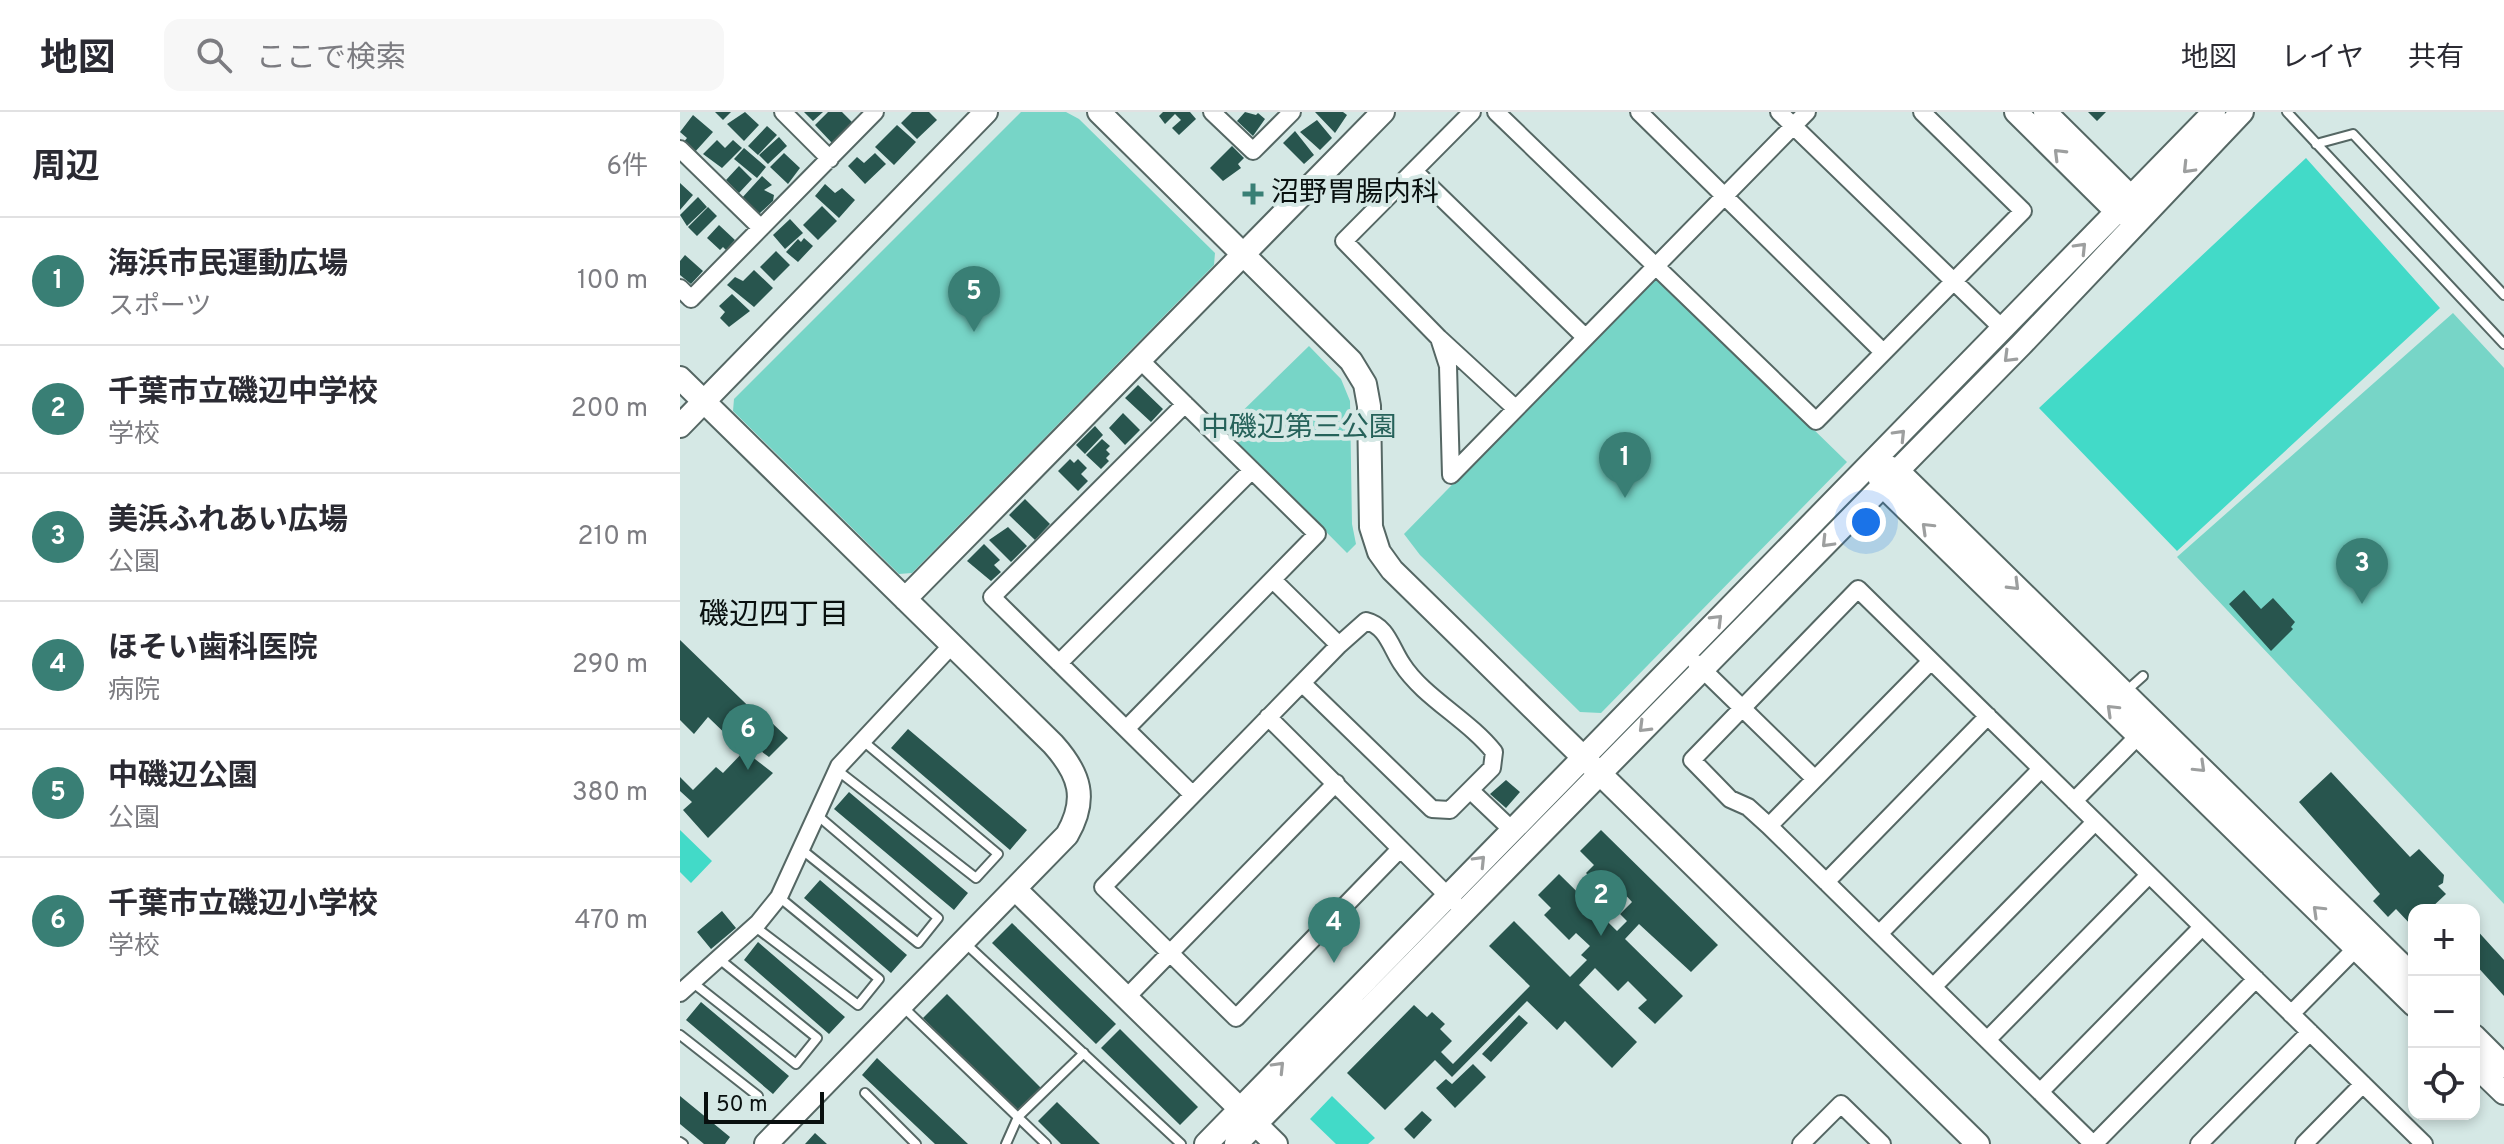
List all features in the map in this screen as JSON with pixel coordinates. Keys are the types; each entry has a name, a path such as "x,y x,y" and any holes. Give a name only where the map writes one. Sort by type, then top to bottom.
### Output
{"street":[{"path":"783,112 830,159"},
{"path":"680,288 691,299 875,112"},
{"path":"680,426 986,112"},
{"path":"1099,112 1351,361 1365,384 1369,406 1371,527 1379,552 1392,570 1978,1144"},
{"path":"1212,112 1253,151 1292,112"},
{"path":"905,599 1383,112"},
{"path":"1472,112 1344,241 1439,338 1515,408"},
{"path":"1496,112 1816,421 2023,211 1922,112"},
{"path":"1639,112 1883,352"},
{"path":"1779,112 2003,329"},
{"path":"1439,338 1448,366 1451,475 1807,112"},
{"path":"2016,112 2140,219"},
{"path":"2045,112 2124,204"},
{"path":"1236,1144 1247,1116 1447,896 2214,112"},
{"path":"1206,1144 1247,1116 1464,912 2242,112"},
{"path":"680,149 761,228"},
{"path":"1414,171 1585,337"},
{"path":"1126,729 1317,534 1140,360"},
{"path":"680,378 1053,744 1072,765 1080,785 1081,803 1067,835 766,1144"},
{"path":"1185,404 992,597 1192,794"},
{"path":"1873,462 2124,693 2145,728"},
{"path":"1059,663 1252,470"},
{"path":"1890,477 2363,941 2408,997"},
{"path":"1273,580 1339,645"},
{"path":"2256,979 2093,1144 1769,826 1748,807 1730,799 1692,760 1858,589 2202,927 2256,979 2363,1084 2417,1142"},
{"path":"1302,683 1432,809 1450,810 1495,762 1489,746 1402,665 1390,640 1373,623 1359,624 1103,887 1236,1018 1400,849"},
{"path":"686,987 754,926 779,897 837,770 951,646"},
{"path":"1686,652 1815,779"},
{"path":"1769,826 1931,661"},
{"path":"1826,882 1988,716"},
{"path":"1268,717 1464,912"},
{"path":"2074,801 2145,728"},
{"path":"1879,934 2041,769"},
{"path":"1126,998 1336,783"},
{"path":"1470,790 1511,829"},
{"path":"1933,987 2095,822"},
{"path":"1987,1040 2149,875"},
{"path":"1015,889 1276,1144"},
{"path":"2040,1092 2202,927"},
{"path":"2363,941 2413,976"},
{"path":"2291,1014 2363,941"},
{"path":"2199,1144 2310,1032"},
{"path":"2480,1042 2504,1066"},
{"path":"2480,1070 2504,1093"},
{"path":"2304,1144 2363,1084"},
{"path":"1801,1144 1841,1104 1882,1144"}],"lane":[{"path":"2287,112 2504,344"},
{"path":"2316,144 2353,134 2504,295"},
{"path":"2124,693 2143,676"},
{"path":"837,770 976,878 998,854 862,740"},
{"path":"801,849 918,943 938,918 817,814"},
{"path":"754,926 858,1005 879,979 779,897"},
{"path":"964,942 1181,1144"},
{"path":"686,987 796,1064 817,1038 717,957"},
{"path":"902,1005 1046,1144"},
{"path":"680,1035 758,1096"},
{"path":"1006,1144 1018,1117 1084,1053"},
{"path":"865,1093 916,1144"}],"green space":[{"path":"1021,112 1066,112 1079,119 1215,253 1214,265 912,573 899,574 733,411 734,399"},
{"path":"1652,280 1660,280 1847,462 1601,713 1580,712 1420,555 1404,534"},
{"path":"2453,313 2504,368 2504,904 2177,557"},
{"name":"中磯辺第三公園","path":"1309,346 1341,379 1350,401 1352,524 1356,544 1347,553 1224,429"}],"shaded area":[{"path":"2306,158 2440,308 2177,551 2039,408"},
{"path":"680,830 712,861 691,883 680,872"},
{"path":"1332,1096 1375,1138 1368,1144 1336,1144 1310,1119"}],"building":[{"path":"715,112 731,112 723,120"},
{"path":"745,112 759,125 744,141 727,124"},
{"path":"804,112 823,112 813,121"},
{"path":"828,112 842,112 853,123 832,143 815,125"},
{"path":"912,112 929,112 937,120 917,139 901,123"},
{"path":"1163,112 1190,112 1196,119 1179,135 1172,128 1181,120 1175,114 1165,124 1159,116"},
{"path":"1245,112 1258,113 1265,119 1253,136 1237,121"},
{"path":"1315,112 1343,112 1347,115 1335,133"},
{"path":"2088,112 2106,112 2097,121"},
{"path":"693,115 713,132 694,153 683,143 687,138 680,132"},
{"path":"1317,120 1332,138 1320,150 1300,132"},
{"path":"897,125 916,142 894,165 875,147"},
{"path":"767,126 777,135 758,155 748,146"},
{"path":"1295,131 1314,155 1304,164 1283,143"},
{"path":"779,137 787,146 768,164 759,155"},
{"path":"717,140 725,148 733,140 742,148 722,168 703,154"},
{"path":"1232,146 1244,158 1238,164 1241,168 1223,181 1210,168"},
{"path":"744,148 766,167 757,178 734,159"},
{"path":"784,153 800,168 788,184 770,167"},
{"path":"875,153 886,164 865,184 848,166 857,157 864,163"},
{"path":"739,166 752,179 739,193 726,180"},
{"path":"762,176 772,185 764,190 774,195 773,201 759,214 741,199"},
{"path":"680,183 693,195 680,210"},
{"path":"825,184 835,193 842,188 855,200 839,218 815,196"},
{"path":"698,197 707,207 687,226 680,215"},
{"path":"822,206 837,221 818,240 803,225"},
{"path":"708,207 717,216 697,236 688,227"},
{"path":"790,219 803,233 785,249 773,235"},
{"path":"719,225 735,240 726,250 723,247 720,250 707,238"},
{"path":"804,238 813,246 798,262 786,252 798,239 801,242"},
{"path":"776,251 790,265 774,281 760,267"},
{"path":"685,255 703,271 691,284 680,275 680,261"},
{"path":"754,270 773,288 754,307 727,285 735,277 743,281"},
{"path":"732,294 750,311 729,327 720,318 725,312 719,306"},
{"path":"1138,385 1163,409 1151,422 1125,398"},
{"path":"1123,413 1140,430 1125,445 1109,428"},
{"path":"1095,426 1103,435 1085,454 1076,445"},
{"path":"1102,439 1110,446 1106,450 1110,454 1106,458 1109,461 1101,469 1086,455"},
{"path":"1070,459 1074,463 1078,459 1087,468 1081,474 1088,481 1078,491 1058,471"},
{"path":"1025,499 1050,524 1035,540 1009,515"},
{"path":"1008,527 1027,546 1011,562 989,540"},
{"path":"984,544 1000,560 994,565 1001,572 991,581 967,561"},
{"path":"2244,590 2261,609 2273,598 2295,622 2291,627 2293,629 2271,651 2229,604"},
{"path":"680,640 769,726 772,723 788,738 769,757 743,738 736,744 708,717 694,734 680,720"},
{"path":"908,729 1027,830 1010,850 891,748"},
{"path":"747,748 753,753 751,756 773,773 708,838 683,810 692,802 680,791 680,777 693,790 716,767 723,773"},
{"path":"2331,772 2410,857 2419,849 2444,875 2443,883 2438,886 2446,894 2435,904 2408,904 2408,922 2396,909 2388,917 2373,901 2380,894 2299,802"},
{"path":"1506,780 1520,792 1506,808 1490,794"},
{"path":"849,792 968,893 954,910 834,809"},
{"path":"1601,830 1718,945 1691,972 1639,924 1625,939 1683,996 1655,1024 1638,1008 1647,1000 1628,981 1618,991 1595,968 1579,985 1637,1042 1612,1068 1565,1021 1557,1030 1527,1001 1452,1077 1435,1060 1385,1110 1347,1073 1414,1005 1427,1017 1432,1012 1445,1024 1440,1029 1452,1041 1441,1052 1453,1064 1530,986 1489,946 1514,921 1570,977 1587,960 1581,955 1590,946 1576,933 1569,940 1544,915 1551,908 1538,895 1559,874 1617,931 1627,921 1620,914 1632,902 1621,890 1612,899 1586,873 1594,865 1580,851"},
{"path":"820,880 907,955 891,973 804,898"},
{"path":"722,911 736,928 711,949 697,932"},
{"path":"1012,923 1116,1024 1096,1044 992,943"},
{"path":"2480,934 2504,960 2504,996 2480,970"},
{"path":"758,942 845,1017 829,1034 744,960"},
{"path":"947,994 1041,1088 1017,1111 923,1018"},
{"path":"701,1002 789,1076 773,1094 686,1020"},
{"path":"1519,1015 1528,1023 1491,1062 1482,1054"},
{"path":"1120,1029 1198,1107 1180,1125 1101,1048"},
{"path":"877,1058 968,1144 935,1144 862,1075"},
{"path":"1473,1064 1486,1077 1455,1108 1436,1088 1446,1079 1452,1084"},
{"path":"680,1096 730,1137 725,1144 704,1144 680,1124"},
{"path":"1057,1102 1100,1144 1061,1144 1038,1121"},
{"path":"1422,1111 1432,1120 1414,1139 1404,1129"},
{"path":"815,1133 827,1144 805,1144"}],"place":[{"name":"沼野胃腸内科","path":"1253,194"},
{"name":"中磯辺公園","path":"974,332"},
{"name":"海浜市民運動広場","path":"1625,498"},
{"name":"美浜ふれあい広場","path":"2362,604"},
{"name":"千葉市立磯辺小学校","path":"748,770"},
{"name":"千葉市立磯辺中学校","path":"1601,936"},
{"name":"ほそい歯科医院","path":"1334,963"}],"district":[{"name":"磯辺四丁目","path":"774,616"}]}
